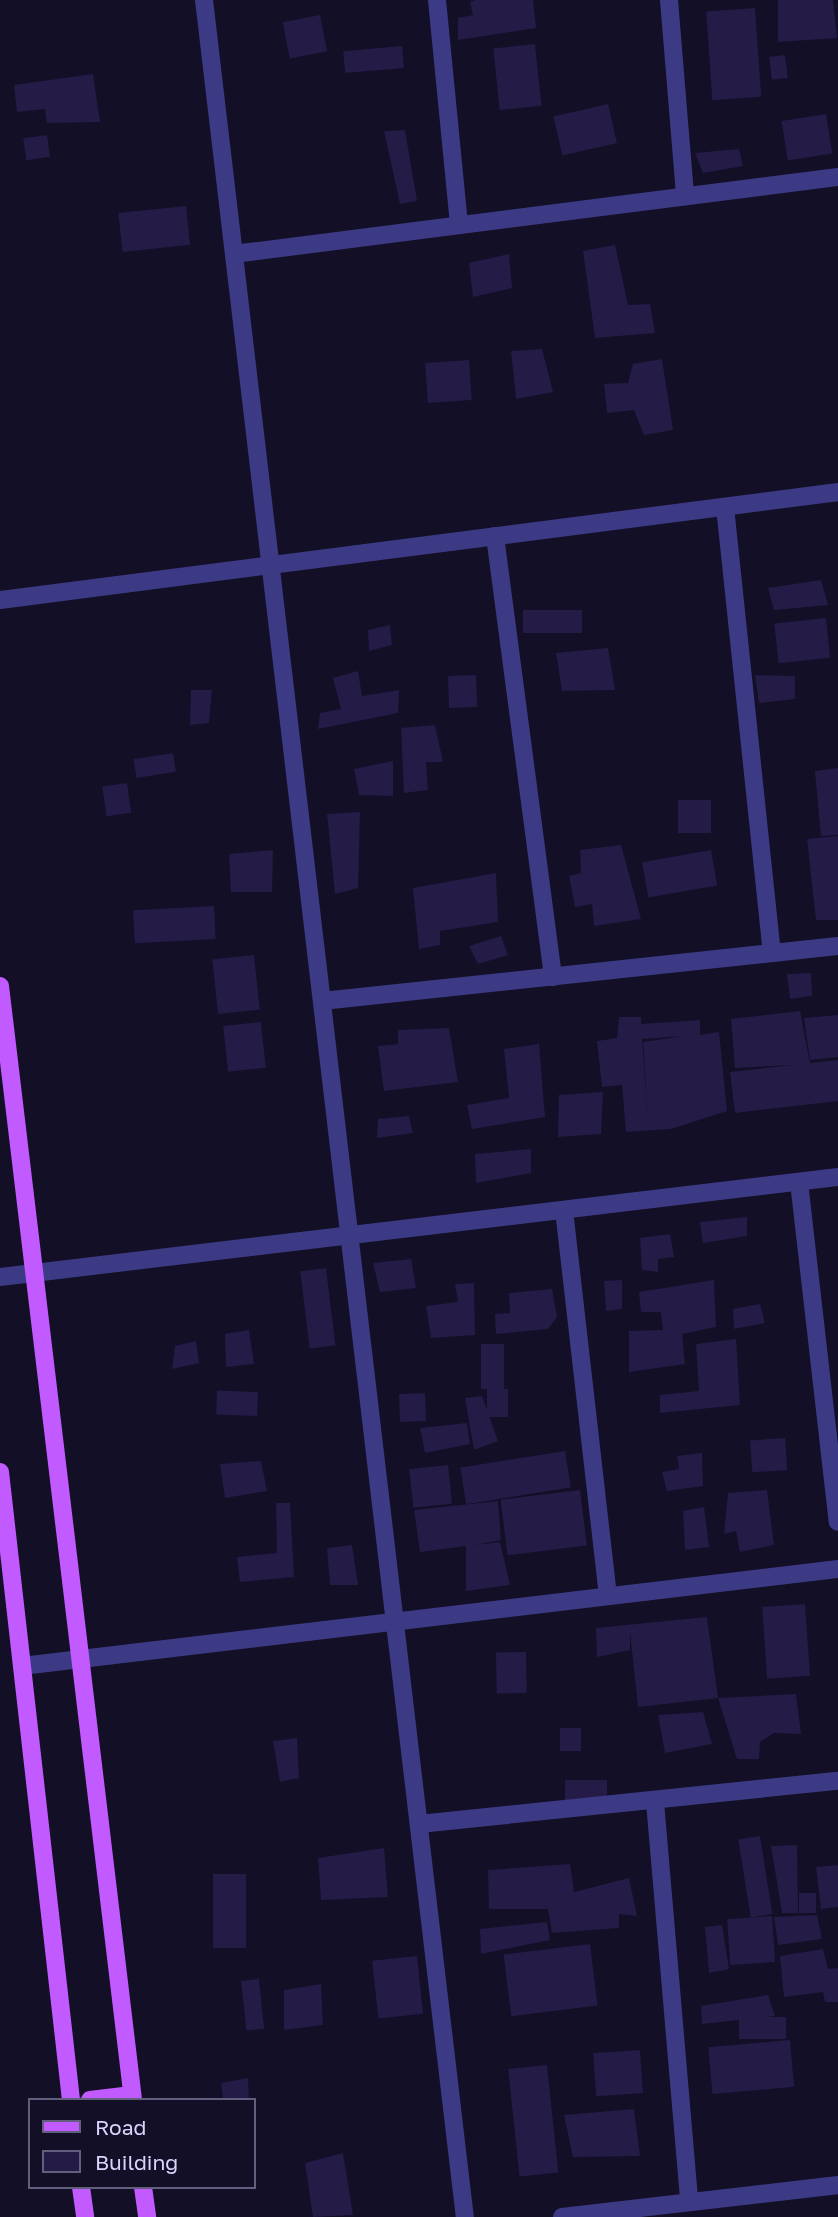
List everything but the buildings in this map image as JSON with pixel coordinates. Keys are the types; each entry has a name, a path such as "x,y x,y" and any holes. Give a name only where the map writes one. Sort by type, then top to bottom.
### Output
{"main road":[{"path":"0,986 83,1659 132,2098"},
{"path":"0,1472 71,2098"},
{"path":"81,2189 85,2217"},
{"path":"143,2189 147,2217"}],"street":[{"path":"204,0 465,2217"},
{"path":"437,0 460,225"},
{"path":"669,0 685,196"},
{"path":"234,254 838,177"},
{"path":"0,600 838,492"},
{"path":"725,507 772,953"},
{"path":"495,536 553,978"},
{"path":"322,1001 838,946"},
{"path":"0,1277 838,1177"},
{"path":"799,1182 838,1522"},
{"path":"564,1210 608,1596"},
{"path":"22,1666 838,1569"},
{"path":"419,1824 655,1802 838,1781"},
{"path":"655,1802 689,2202"},
{"path":"562,2217 838,2185"}]}
